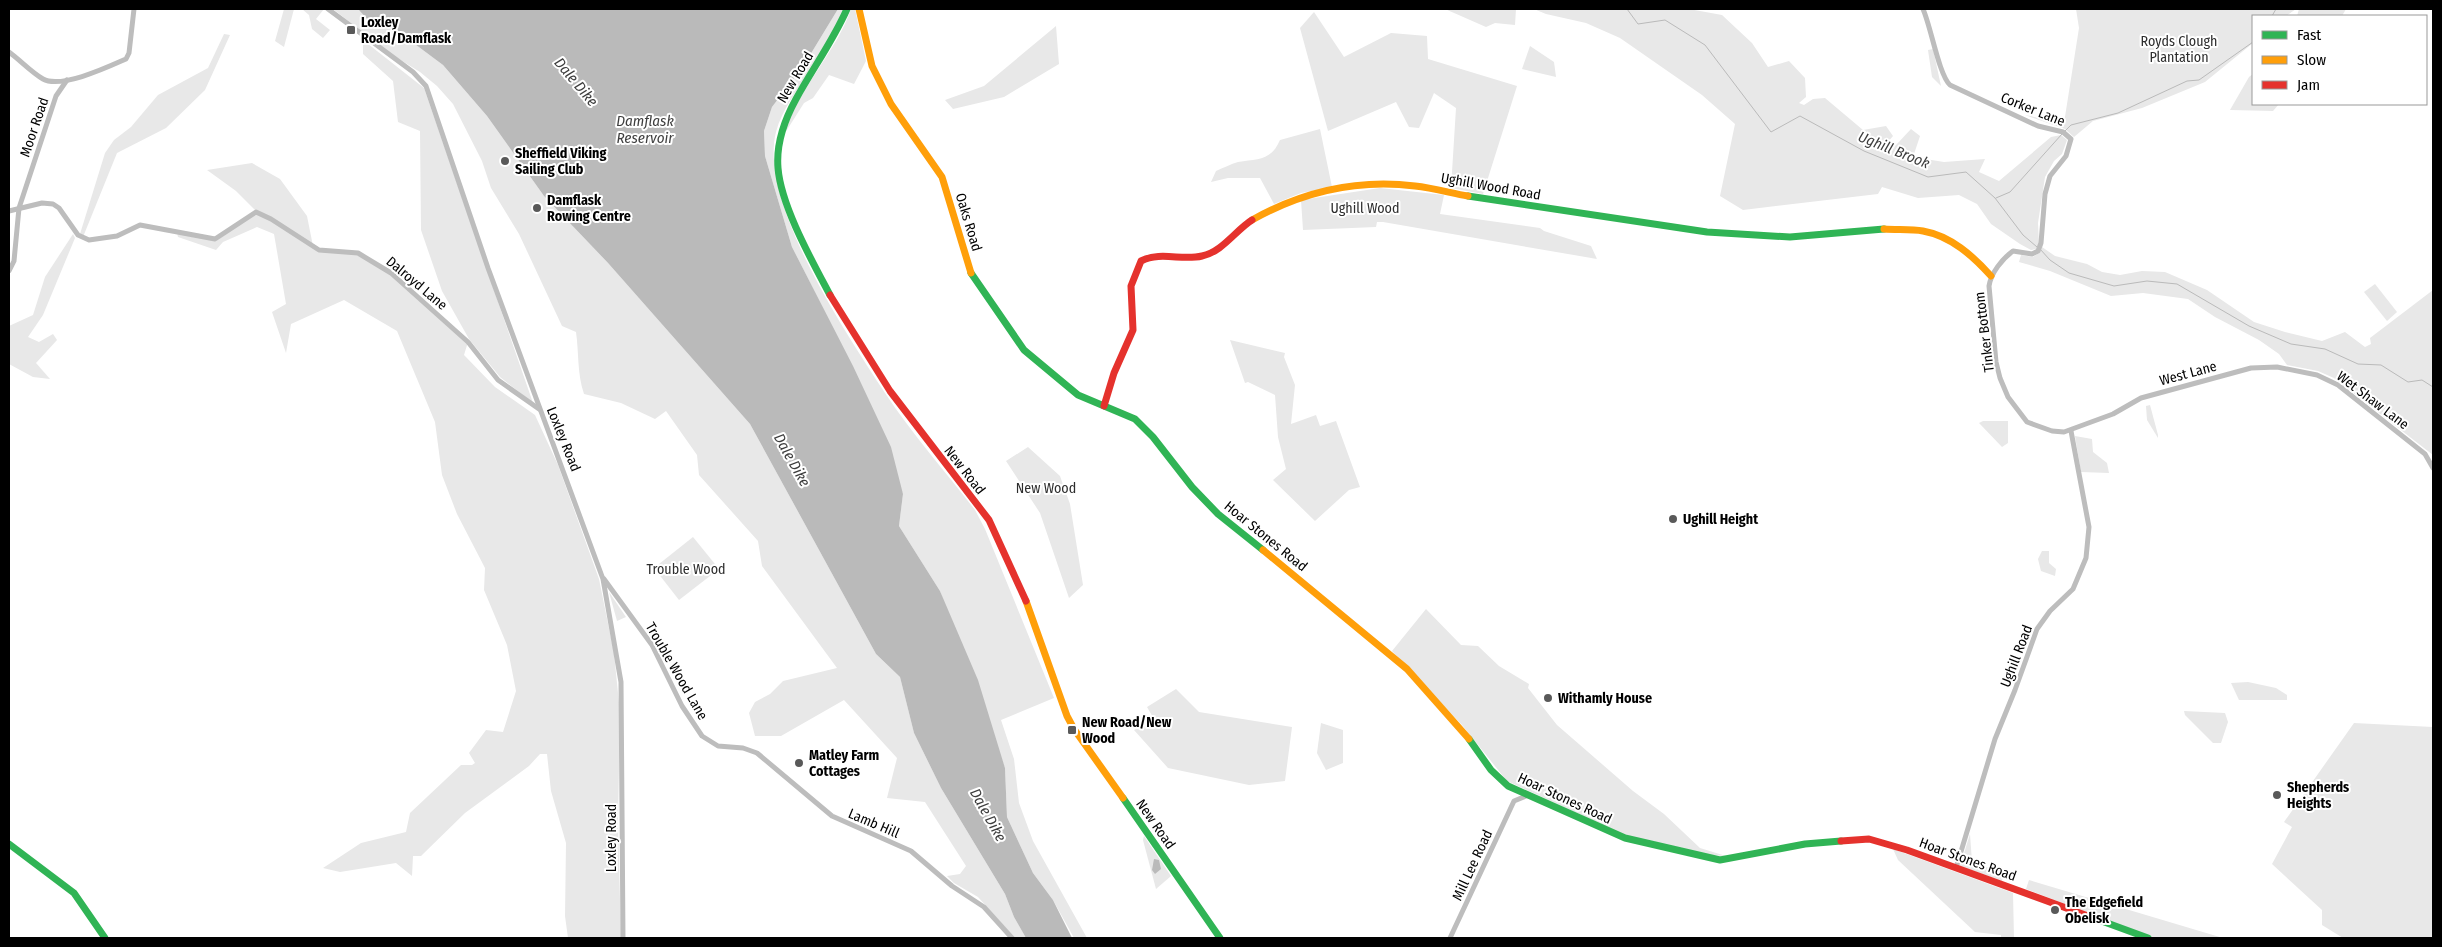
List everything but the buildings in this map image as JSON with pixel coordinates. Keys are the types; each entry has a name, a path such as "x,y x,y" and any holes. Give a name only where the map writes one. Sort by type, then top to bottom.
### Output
{"street":[{"path":"9,52 43,79 67,80 126,59 129,53 134,9"},
{"name":"Loxley Road","path":"328,9 413,72 426,86 539,409 562,462 603,579 622,682 623,938"},
{"name":"New Road","path":"847,9 834,36 789,108 782,129 778,162 781,184 792,215 806,249 880,376 904,412 995,531 1032,617 1066,714 1074,729 1220,938"},
{"name":"Oaks Road","path":"860,9 872,66 891,104 942,177 975,280 1024,350 1078,395 1104,406"},
{"name":"Corker Lane","path":"1923,9 1935,44 1942,74 1950,85 2038,126 2063,132 2071,139 2066,156 2050,176 2043,210 2039,249 2032,254 2013,251 2006,256 1991,276"},
{"name":"Moor Road","path":"9,271 14,261 19,208 56,96 67,80"},
{"name":"Ughill Wood Road","path":"1104,406 1114,373 1133,330 1131,286 1141,261 1147,258 1163,256 1194,258 1205,256 1218,248 1250,221 1277,206 1302,196 1346,187 1391,184 1417,186 1492,201 1714,233 1790,237 1880,229 1923,231 1942,237 1973,256 1991,276"},
{"name":"Dalroyd Lane","path":"19,208 42,203 53,204 59,208 78,235 82,238 97,240 117,236 140,225 215,239 256,212 271,219 320,250 358,253 392,273 468,342 498,380 539,409"},
{"path":"9,211 19,208"},
{"name":"Tinker Bottom","path":"1991,276 1989,286 1996,362 2004,390 2027,422 2052,431 2071,431"},
{"name":"West Lane","path":"2071,431 2125,409 2140,398 2251,368 2277,368 2317,375"},
{"name":"Wet Shaw Lane","path":"2317,375 2338,384 2425,454 2433,468"},
{"name":"Hoar Stones Road","path":"1104,406 1135,419 1153,437 1192,487 1211,507 1407,669 1461,728 1491,770 1511,788 1526,796 1625,838 1720,860 1805,844 1869,839 1956,868 2148,938"},
{"name":"Ughill Road","path":"1956,868 1995,739 2037,629 2050,611 2073,588 2086,558 2089,527 2071,431"},
{"name":"Trouble Wood Lane","path":"603,579 652,645 693,726 702,736 718,746"},
{"name":"Lamb Hill","path":"718,746 743,748 757,753 832,816 912,851 952,886 984,907 1012,938"},
{"path":"1511,788 1514,801 1526,796"},
{"name":"Mill Lee Road","path":"1450,938 1514,801"},
{"path":"9,844 74,893 105,938"}],"green space":[{"path":"284,9 294,9 284,47 275,41"},
{"path":"302,9 324,9 316,19 330,30 323,38 312,29 309,15"},
{"path":"333,9 358,9 368,20 400,33 443,65 487,116 544,196 608,263 750,424 876,654 900,677 914,733 941,788 1005,894 1014,917 1026,938 1015,938 978,897 954,883 947,876 960,874 966,866 925,802 887,798 897,758 844,700 781,736 755,736 749,713 755,702 770,694 783,681 837,668 762,566 758,541 699,475 697,455 666,411 655,419 621,403 584,394 579,371 576,332 562,326 519,234 491,188 482,161 453,104 437,86 420,72 391,54"},
{"path":"838,9 844,10 786,108 776,132 774,161 780,194 793,230 810,267 849,338 895,408 975,510 985,529 1054,698 1001,720 1014,759 1019,803 1033,841 1087,938 1074,938 1053,900 1033,873 1007,817 1005,768 940,591 899,526 903,494 821,304 792,247 765,156 764,131 772,107 804,65"},
{"path":"851,9 855,9 866,61 854,84 829,75 813,98 804,103 785,133 799,100 837,40"},
{"path":"1445,9 1516,9 1515,25 1495,23 1486,27"},
{"path":"1534,9 1689,9 1722,15 1752,43 1768,67 1789,61 1805,78 1806,97 1799,103 1804,105 1813,99 1825,98 1863,130 1886,126 1893,136 1888,142 1896,145 1911,129 1920,136 1913,157 1944,162 1985,159 1979,172 1999,181 2051,137 2061,135 2067,140 2062,154 2054,161 2045,177 2038,223 2039,244 2036,249 2031,250 2020,244 1991,224 1977,204 1959,195 1918,198 1882,187 1878,194 1743,210 1720,196 1735,124 1702,95 1620,38 1586,23 1546,14"},
{"name":"Royds Clough Plantation","path":"2076,9 2296,9 2287,15 2252,15 2252,44 2205,82 2142,108 2093,121 2074,137 2065,129 2025,115 2064,123 2079,28"},
{"path":"2299,9 2346,9 2343,15 2297,15"},
{"path":"1314,12 1344,57 1391,33 1427,36 1428,59 1517,86 1483,194 1451,188 1456,108 1434,93 1419,128 1409,127 1396,102 1328,131 1300,28"},
{"path":"1056,26 1059,64 1004,97 953,109 945,100 984,86"},
{"path":"224,34 230,35 205,90 166,128 117,153 83,237 80,234 105,153 114,140 131,127 158,95 208,68"},
{"path":"363,40 424,88 533,403 500,377 469,339 442,291 421,230 420,131 398,122 393,81 363,54"},
{"path":"1530,46 1554,62 1556,77 1522,69"},
{"path":"1933,49 1941,86 1932,77 1928,50"},
{"name":"Royds Clough Plantation","path":"2252,75 2252,105 2278,105 2273,111 2230,110"},
{"path":"1320,129 1332,187 1301,193 1274,204 1260,178 1228,178 1211,182 1216,171 1238,162 1263,158 1272,152 1280,140"},
{"path":"252,163 280,179 307,216 313,246 330,251 353,252 372,260 386,269 468,342 464,355 495,387 535,415 558,465 599,579 614,653 620,713 618,822 621,938 568,938 565,916 566,843 551,791 547,754 540,754 529,766 465,813 421,856 413,856 412,876 396,863 340,872 323,868 361,843 406,832 410,813 461,765 472,765 475,763 469,753 486,730 503,732 516,691 507,645 484,590 485,568 457,514 442,475 435,422 397,331 344,300 291,324 286,353 272,312 286,304 274,234 257,227 223,242 216,250 178,237 177,233 216,241 257,212 236,191 207,170"},
{"name":"Ughill Wood","path":"1380,188 1444,195 1440,214 1540,228 1591,246 1597,259 1383,222 1377,222 1376,227 1303,230 1301,200"},
{"path":"73,234 75,238 43,315 28,337 39,342 53,334 57,340 36,363 50,379 33,377 9,364 9,326 33,315 45,277"},
{"path":"2042,247 2055,256 2087,264 2102,272 2120,275 2142,271 2165,272 2207,290 2254,322 2322,341 2345,332 2365,347 2371,344 2370,338 2433,290 2433,455 2334,378 2318,371 2287,365 2279,354 2259,340 2215,317 2188,299 2143,293 2111,296 2050,271 2019,262 2021,255 2033,257 2039,253"},
{"path":"2375,284 2397,312 2387,321 2364,292"},
{"path":"1230,340 1285,353 1284,357 1295,385 1291,424 1316,415 1320,426 1336,421 1360,487 1349,490 1315,521 1273,480 1286,469 1278,437 1275,395 1248,382 1245,383"},
{"path":"2150,405 2158,438 2147,420 2146,406"},
{"path":"1983,421 2008,421 2008,443 2002,447 1979,423"},
{"path":"2075,436 2092,439 2093,452 2107,463 2109,473 2081,472"},
{"name":"New Wood","path":"1028,447 1060,476 1070,504 1083,585 1069,598 1040,513 1006,461"},
{"name":"Trouble Wood","path":"693,537 719,569 679,600 654,568"},
{"path":"2042,551 2049,551 2049,563 2056,569 2055,576 2041,571 2038,559"},
{"path":"609,592 626,617 617,621"},
{"path":"1426,609 1461,645 1478,646 1499,666 1529,684 1528,688 1557,725 1633,791 1664,814 1700,848 1726,856 1709,855 1625,835 1507,781 1462,725 1392,651"},
{"path":"2248,682 2276,688 2287,695 2287,700 2239,700 2231,683"},
{"path":"1176,689 1199,712 1292,727 1285,781 1249,785 1168,768 1134,730 1154,719 1147,707"},
{"path":"2184,711 2225,713 2228,722 2221,743 2213,743 2185,715"},
{"path":"1321,723 1343,730 1343,763 1326,770 1317,753"},
{"path":"2354,723 2433,727 2433,938 2343,938 2322,925 2322,910 2272,864 2292,827 2284,822"},
{"path":"1970,834 1972,862 2004,873 2002,881 1960,866"},
{"path":"1144,836 1171,876 1156,889 1143,840"},
{"path":"1893,849 2013,893 2014,938 2001,938 2001,935 1975,932 1898,860"},
{"path":"2029,880 2223,938 2154,938 2026,889"}],"water":[{"name":"Damflask Reservoir","path":"358,9 838,9 804,65 772,107 764,131 765,156 792,247 853,366 891,447 903,494 899,526 940,591 978,680 1005,768 1007,817 1033,873 1053,900 1072,938 1026,938 1014,917 1005,894 941,788 914,733 900,677 876,654 750,424 608,263 544,196 487,116 443,65 400,33 368,20"},
{"path":"1154,859 1159,860 1161,869 1155,874 1152,870"}],"waterway":[{"name":"Ughill Brook","path":"1627,9 1638,24 1665,20 1705,45 1771,132 1800,116 1864,151 1928,177 1966,172 1995,198 2023,235 2037,247"},
{"path":"2273,15 2276,9"},
{"path":"2065,131 2071,125 2118,113 2187,81 2199,80 2252,43"},
{"path":"1996,198 2010,192 2062,134"},
{"path":"2040,249 2050,260 2069,273 2114,286 2147,281 2177,284 2249,326 2291,344 2325,349 2358,364 2381,365 2408,382 2422,380 2433,387"}],"traffic: fast":[{"path":"830,295 806,250 791,216 780,183 778,150 782,132 792,107 836,32 847,9"},
{"path":"1468,196 1707,232 1790,237 1884,229"},
{"path":"971,273 1024,350 1078,395 1135,419 1153,437 1192,487 1218,514 1263,550"},
{"path":"1469,739 1491,770 1508,786 1625,838 1720,860 1805,844 1841,841"},
{"path":"1123,798 1220,938"},
{"path":"9,844 74,893 105,938"},
{"path":"2088,916 2148,938"}],"traffic: slow":[{"path":"859,9 872,66 891,104 942,177 971,273"},
{"path":"1252,220 1271,210 1311,195 1352,186 1394,184 1468,196"},
{"path":"1884,229 1923,231 1943,237 1969,254 1991,276"},
{"path":"1263,550 1407,669 1469,739"},
{"path":"1026,601 1067,716 1074,729 1123,798"}],"traffic: jam":[{"path":"1104,406 1114,373 1133,330 1131,286 1141,261 1164,256 1194,257 1209,254 1252,220"},
{"path":"830,295 890,391 989,520 1026,601"},
{"path":"1841,841 1869,839 1907,850 2088,916"}],"place":[{"name":"Loxley Road/Damflask","path":"351,30"},
{"name":"Sheffield Viking Sailing Club","path":"505,161"},
{"name":"Damflask Rowing Centre","path":"537,208"},
{"name":"Ughill Height","path":"1673,519"},
{"name":"Withamly House","path":"1548,698"},
{"name":"New Road/New Wood","path":"1072,730"},
{"name":"Matley Farm Cottages","path":"799,763"},
{"name":"Shepherds Heights","path":"2277,795"},
{"name":"The Edgefield Obelisk","path":"2055,910"}],"water label":[{"name":"Dale Dike","path":"576,82"},
{"name":"Dale Dike","path":"792,460"},
{"name":"Dale Dike","path":"988,815"}]}
